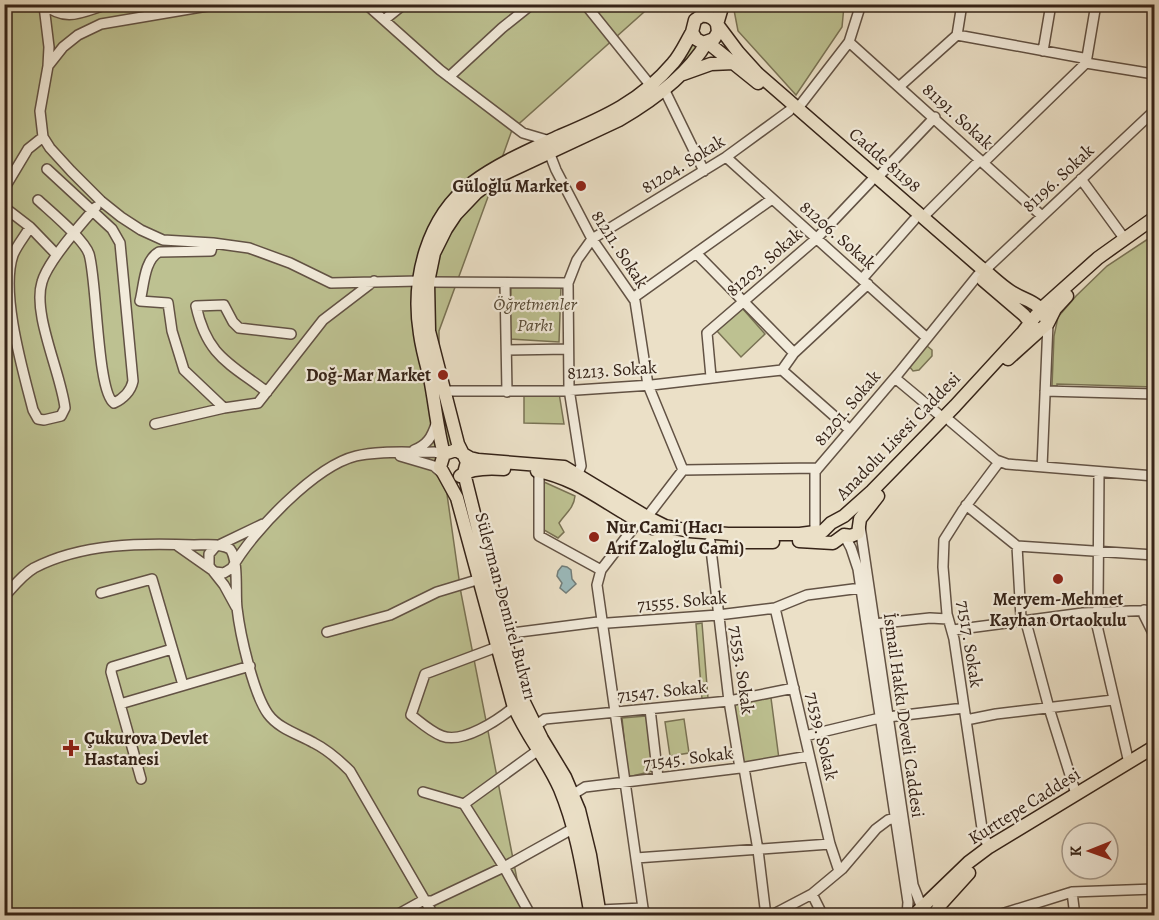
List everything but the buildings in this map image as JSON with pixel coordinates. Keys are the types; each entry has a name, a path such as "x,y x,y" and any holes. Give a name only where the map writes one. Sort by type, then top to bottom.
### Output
{"main road":[{"path":"708,4 693,24 692,32 675,62 651,86 631,103 550,146 497,177 476,193 456,214 446,229 434,253 424,282 429,331 458,444 467,462 461,476 452,478 444,474 440,462 444,454 419,332 425,250 436,225 447,209 471,184 494,168 525,152 550,146 619,120 664,89 701,53 707,42 717,36 717,24 723,4"},
{"path":"701,16 709,16 717,24"},
{"name":"Cadde 81198","path":"717,24 738,52 793,110"},
{"path":"692,32 696,39 707,42"},
{"name":"Cadde 81198","path":"707,42 793,110 981,273 1035,328"},
{"path":"678,76 711,64 734,63"},
{"path":"1035,328 1042,308 1098,258 1155,218"},
{"path":"1035,328 1048,323 1055,309 1102,263 1155,226"},
{"name":"Cadde 81198","path":"981,273 1042,308"},
{"path":"1042,308 1048,323"},
{"name":"Anadolu Lisesi Caddesi","path":"860,526 860,519 868,506 1035,328"},
{"name":"Anadolu Lisesi Caddesi","path":"643,519 665,526 710,533 823,531 872,491 947,420"},
{"path":"444,454 456,450 464,454"},
{"name":"Anadolu Lisesi Caddesi","path":"464,454 478,460 564,467 576,479 663,532 690,539 833,543 844,535"},
{"path":"474,511 474,488 478,480 498,469"},
{"name":"Anadolu Lisesi Caddesi","path":"464,473 498,469 539,471 576,479"},
{"name":"Süleyman Demirel Bulvarı","path":"464,473 518,690 534,726 565,777 579,810 585,836 593,913"},
{"name":"Süleyman Demirel Bulvarı","path":"444,474 457,498 514,707 559,787 574,828 593,913"},
{"path":"844,516 855,517 860,526 855,535 844,535 840,531 839,524 844,516"},
{"name":"Kurttepe Caddesi","path":"920,913 969,862 989,847 1155,747"},
{"name":"Kurttepe Caddesi","path":"934,915 961,881 988,856 1155,755"}],"street":[{"path":"44,5 58,15 72,15 108,4"},
{"path":"48,66 63,47 78,35 101,24 219,4"},
{"path":"366,4 449,77 523,133 550,146"},
{"path":"384,20 404,4"},
{"path":"449,77 532,4"},
{"path":"585,4 651,86"},
{"path":"849,42 860,7 850,4"},
{"path":"900,86 957,35 962,4"},
{"path":"1043,51 1051,4"},
{"path":"850,430 782,370 794,353 865,281 918,219 978,162 984,162 1086,63 1096,4"},
{"path":"44,5 49,47 40,111 43,137 50,148 101,201 141,230 163,240 249,248 331,283 374,281 568,283"},
{"path":"957,35 1083,58 1086,63 1155,74"},
{"name":"81191. Sokak","path":"849,42 935,117 1042,216"},
{"name":"81204. Sokak","path":"592,239 726,157 793,110 849,42"},
{"path":"664,89 704,171"},
{"name":"81196. Sokak","path":"981,273 1155,111"},
{"name":"81203. Sokak","path":"711,377 707,333 816,239 935,117"},
{"path":"523,133 525,152"},
{"path":"4,189 28,150 43,137"},
{"name":"81211. Sokak","path":"550,146 556,170 592,239 635,301 648,385 683,470"},
{"name":"81206. Sokak","path":"726,157 927,338"},
{"path":"38,200 74,234 88,251 104,374 109,398 114,403 121,400 132,387 133,381 120,243 112,229 47,169"},
{"path":"1081,179 1124,238"},
{"path":"633,298 772,199"},
{"path":"30,227 13,255 8,291 15,338 33,410 38,419 44,420 62,416 65,408 41,315 41,283 50,263 101,201"},
{"path":"4,207 30,227 57,255"},
{"path":"576,479 581,466 569,389 568,283 578,260 592,239"},
{"path":"213,243 211,250 159,252 151,258 140,301 168,303 172,331 184,370 224,408"},
{"path":"696,253 794,353"},
{"name":"81201. Sokak","path":"683,470 818,468 981,273"},
{"path":"155,424 224,408 258,403 322,320 374,281"},
{"path":"505,283 507,392"},
{"path":"267,392 212,349 201,328 196,306 224,304 233,322 239,328 291,334"},
{"path":"1042,467 1048,323"},
{"path":"1035,328 1046,362"},
{"path":"507,350 568,349"},
{"name":"81213. Sokak","path":"444,391 562,391 648,385 782,370"},
{"path":"895,378 999,462 1155,476"},
{"path":"1045,391 1155,394"},
{"path":"409,452 423,447 432,437 437,421"},
{"path":"398,452 401,458 429,464 444,474"},
{"path":"176,544 212,569 224,573 232,568 266,523 311,482 340,461 371,453 435,452 444,454"},
{"name":"71517. Sokak","path":"989,847 982,835 953,630 948,619 943,567 944,540 966,505 999,462"},
{"path":"815,532 815,472 818,468"},
{"path":"593,913 645,912 597,585 601,570 683,470"},
{"path":"539,471 539,536 601,570"},
{"path":"1099,472 1098,608 1095,616 1129,763"},
{"path":"966,505 1017,546 1155,555"},
{"path":"237,609 208,562 209,554 219,546 266,523"},
{"name":"İsmail Hakkı Develi Caddesi","path":"860,526 874,624 894,818 908,902 907,915"},
{"name":"İsmail Hakkı Develi Caddesi","path":"844,535 855,558 913,885 920,913"},
{"name":"71553. Sokak","path":"710,541 729,701 758,850 768,915"},
{"path":"4,597 23,575 36,567 69,554 125,546 176,544 219,546 230,549 234,556 237,609 250,666 262,704 278,725 316,744 336,757 350,771 434,915"},
{"path":"1017,546 1021,618 1027,626 1049,708 1076,794"},
{"path":"101,593 152,579 183,685"},
{"path":"327,632 390,615 437,592 480,579"},
{"name":"71555. Sokak","path":"504,634 597,622 603,624 718,615 775,608 807,595 861,588"},
{"name":"71539. Sokak","path":"775,608 830,844 839,871"},
{"path":"1144,610 1144,615 1155,635"},
{"path":"953,630 1096,613 1155,610"},
{"path":"874,624 930,618 948,619"},
{"path":"497,647 425,674 411,715 442,736 450,738 471,734 514,707"},
{"path":"141,779 111,672 112,667 172,649"},
{"path":"120,704 250,666"},
{"name":"71547. Sokak","path":"534,726 545,719 729,701 794,688"},
{"path":"966,720 996,714 1113,700"},
{"path":"805,736 884,718 964,708"},
{"path":"650,709 658,778"},
{"path":"464,804 537,751"},
{"name":"71545. Sokak","path":"572,795 585,787 625,784 742,768 809,756"},
{"path":"423,792 464,804 531,915"},
{"path":"768,915 813,894 839,871 876,829 894,818"},
{"path":"395,915 422,900 432,901 504,867 574,828"},
{"path":"636,858 830,844"},
{"path":"995,915 1072,892 1155,889"},
{"path":"1072,892 1075,915"},
{"path":"813,894 824,915"}],"green space":[{"path":"737,4 844,6 842,27 796,95 738,31 734,10"},
{"path":"4,5 648,5 644,12 512,130 498,169 634,105 676,65 693,40 700,45 680,67 635,108 496,175 439,331 439,389 454,448 446,448 439,406 439,438 461,593 524,915 5,915"},
{"path":"1154,235 1154,387 1057,384 1057,386 1052,386 1054,336 1058,317 1107,266"},
{"name":"Öğretmenler Parkı","path":"511,286 561,286 559,342 510,339"},
{"path":"742,308 765,334 741,357 717,331"},
{"path":"927,346 932,350 932,356 919,370 913,371 909,366"},
{"path":"559,393 564,424 524,423 524,394"},
{"path":"544,482 575,496 571,507 559,523 564,532 558,538 544,530 541,525 541,483"},
{"path":"702,623 708,698 702,699 696,624"},
{"path":"771,698 779,759 746,764 742,761 734,703"},
{"path":"646,716 653,771 628,777 622,718"},
{"path":"684,719 689,753 670,756 665,722"}],"water":[{"path":"562,566 571,570 572,579 576,584 566,593 560,588 562,583 557,576"}],"place":[{"name":"Güloğlu Market","path":"581,186"},
{"name":"Doğ-Mar Market","path":"443,375"},
{"name":"Nur Cami (Hacı Arif Zaloğlu Cami)","path":"594,537"},
{"name":"Meryem-Mehmet Kayhan Ortaokulu","path":"1058,579"},
{"name":"Çukurova Devlet Hastanesi","path":"71,748"}]}
